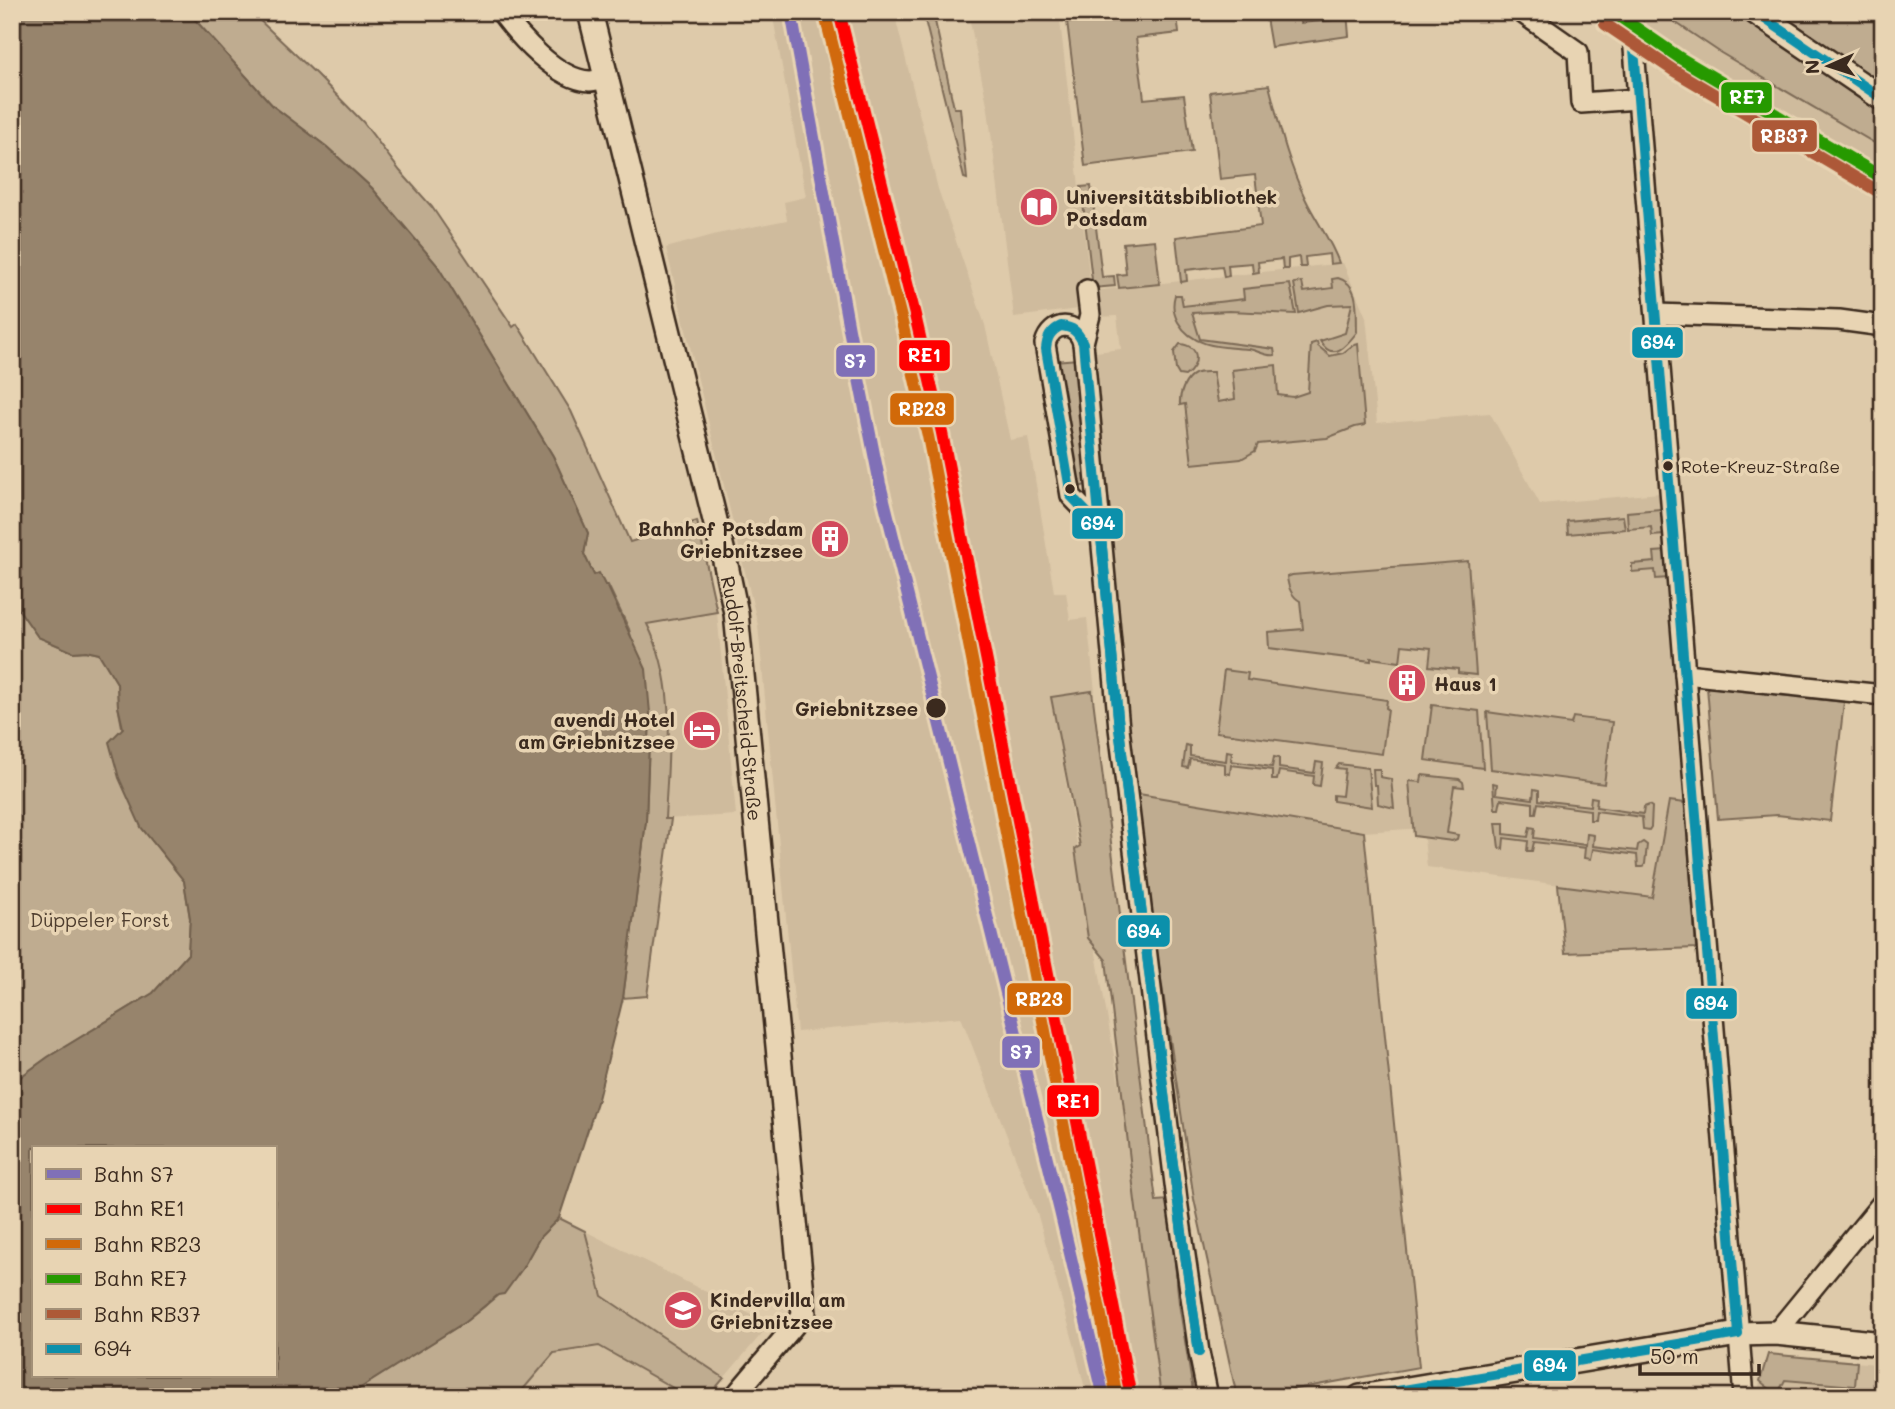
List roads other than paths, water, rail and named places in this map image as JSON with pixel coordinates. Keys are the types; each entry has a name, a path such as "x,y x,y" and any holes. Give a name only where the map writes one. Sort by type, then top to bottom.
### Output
{"street":[{"path":"501,12 516,32 566,74 590,81 606,78"},
{"name":"Rudolf-Breitscheid-Straße","path":"590,12 736,613 804,1314"},
{"path":"1521,12 1578,52 1581,103 1638,99"},
{"path":"1631,12 1744,1397"},
{"path":"1755,12 1883,99"},
{"path":"1083,343 1090,315 1087,290"},
{"path":"1656,314 1839,320 1883,327"},
{"path":"1100,526 1071,496 1045,344 1049,333 1064,326 1075,329 1083,343 1119,728 1187,1270 1208,1397"},
{"path":"1685,674 1883,695"},
{"path":"1776,1334 1883,1202"},
{"path":"734,1397 804,1314"},
{"path":"1360,1397 1450,1389 1738,1334 1776,1334 1883,1344"}],"rail line":[{"name":"S7","path":"791,12 880,484 1104,1397"},
{"name":"RE1","path":"839,12 942,433 1131,1397"},
{"name":"RE7","path":"1613,12 1680,58 1883,178"},
{"name":"RB23","path":"825,15 928,436 1117,1397"},
{"name":"RB37","path":"1605,24 1673,70 1876,190"}],"place":[{"name":"Universitätsbibliothek Potsdam","path":"1039,207"},
{"name":"Rote-Kreuz-Straße","path":"1668,466"},
{"name":"Bahnhof Potsdam Griebnitzsee","path":"830,539"},
{"name":"Haus 1","path":"1407,683"},
{"name":"Griebnitzsee","path":"936,708"},
{"name":"avendi Hotel am Griebnitzsee","path":"702,730"},
{"name":"Kindervilla am Griebnitzsee","path":"683,1310"}],"park label":[{"name":"Düppeler Forst","path":"100,919"}]}
